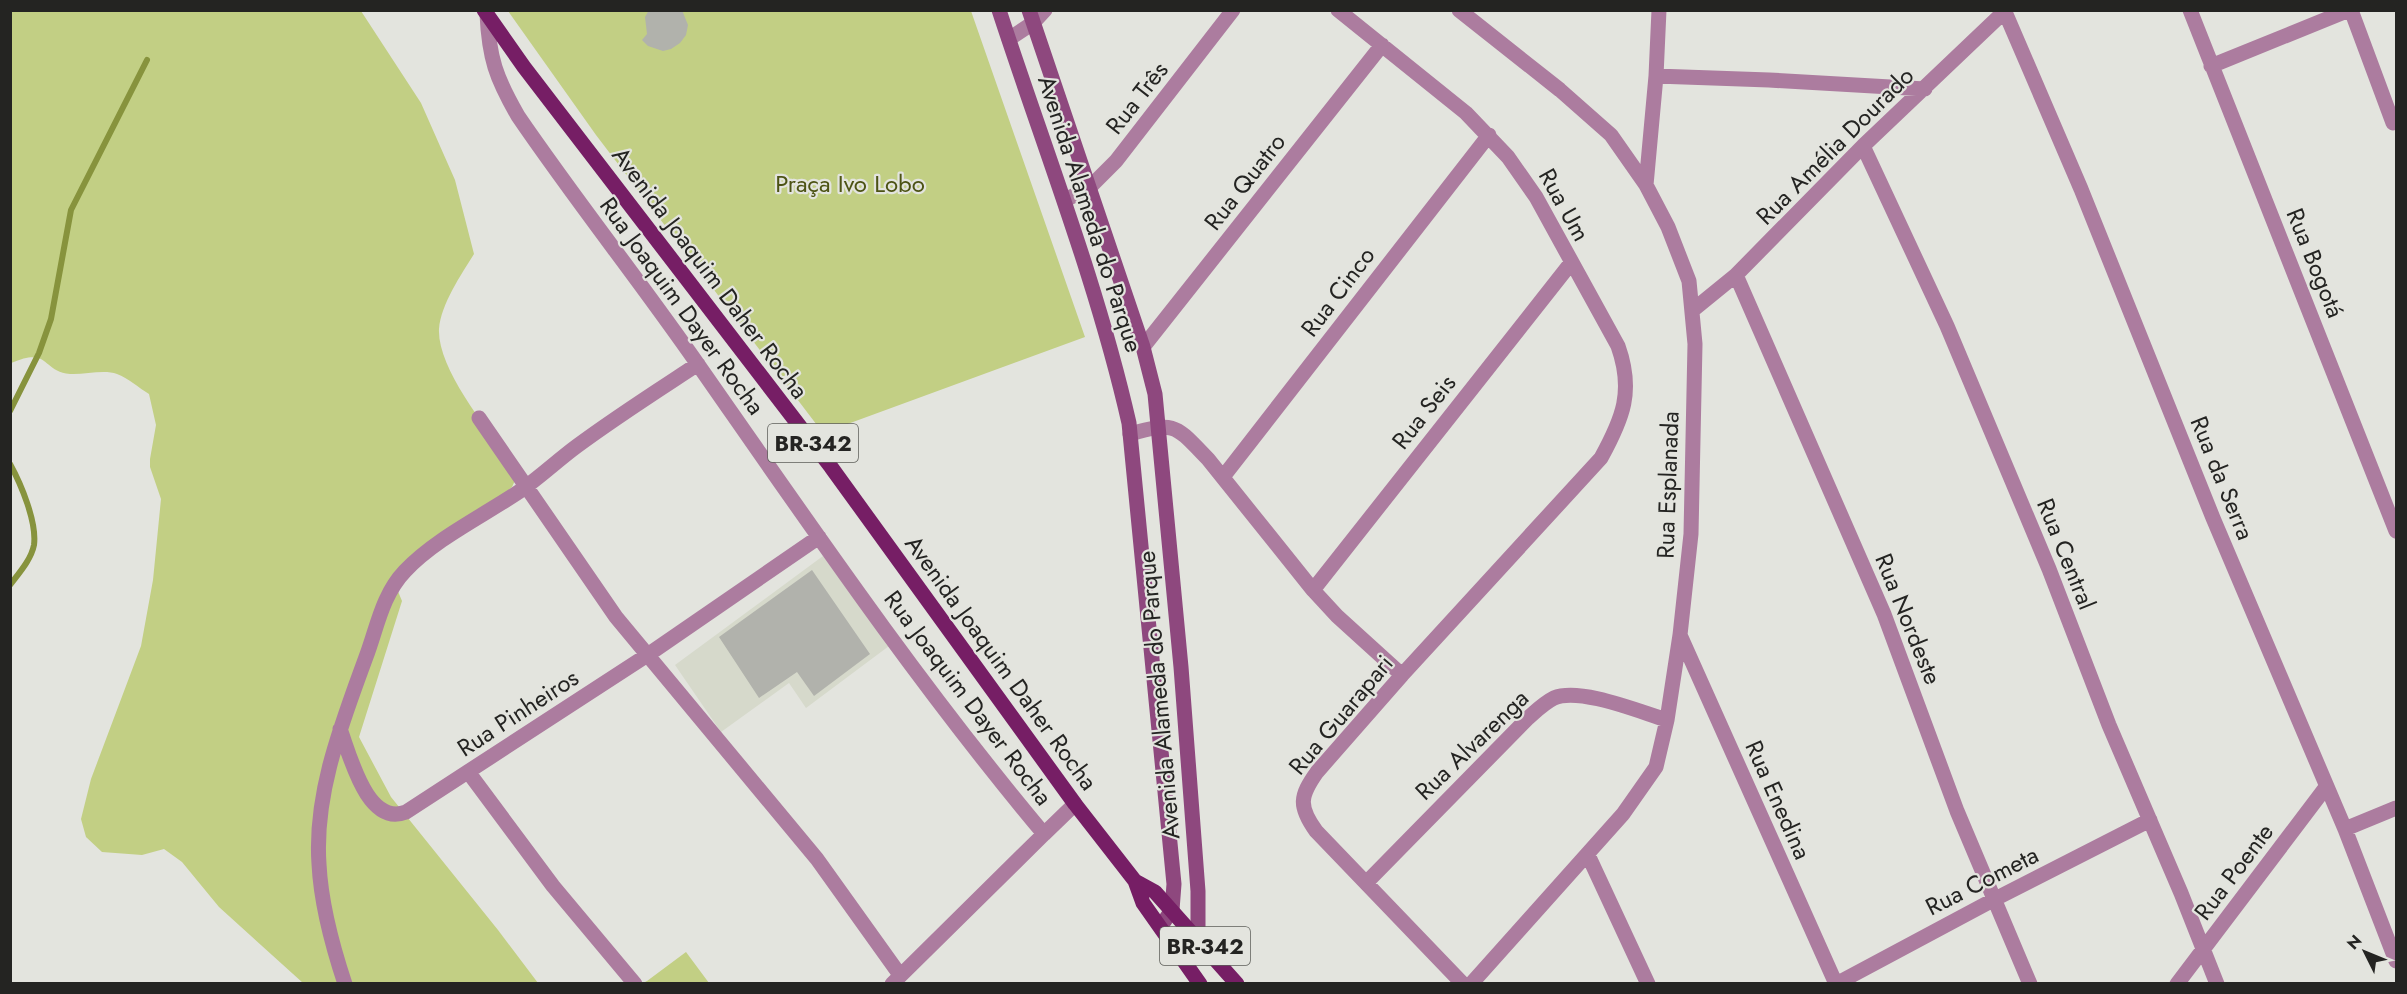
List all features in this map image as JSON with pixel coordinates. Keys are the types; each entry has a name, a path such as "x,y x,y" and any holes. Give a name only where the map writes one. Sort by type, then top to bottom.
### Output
{"main road":[{"name":"Avenida Joaquim Daher Rocha","path":"485,12 553,105 831,467 1075,804 1135,881"},
{"name":"BR-342","path":"1135,881 1155,891 1237,984"},
{"name":"BR-342","path":"1135,881 1143,903 1200,984"}],"street":[{"name":"Avenida Alameda do Parque","path":"999,10 1065,201 1118,376 1130,434 1174,884 1172,910"},
{"path":"1009,39 1031,17 1045,10"},
{"name":"Rua Três","path":"1065,201 1089,188 1116,161 1233,10"},
{"name":"Rua Um","path":"1338,10 1466,113 1489,135 1521,174 1618,346 1626,366 1628,387 1624,408 1615,433 1601,458 1584,479"},
{"name":"Rua Esplanada","path":"1459,10 1560,90 1611,135 1646,185 1682,258 1689,281 1695,344 1691,534 1680,635 1667,720 1656,767 1648,781 1588,855 1471,984"},
{"path":"1646,185 1656,76 1659,10"},
{"name":"Rua Bogotá","path":"2190,10 2397,531"},
{"path":"2211,66 2350,10 2393,123"},
{"name":"Rua Amélia Dourado","path":"1693,310 1736,275 1863,146 2005,11"},
{"name":"Rua da Serra","path":"2005,11 2081,189 2213,518 2326,787 2346,829 2397,962"},
{"name":"Rua Joaquim Dayer Rocha","path":"485,12 492,63 501,87 518,116 698,364 904,657 996,777 1044,834 1075,804"},
{"name":"Avenida Alameda do Parque","path":"1031,17 1143,347 1155,394 1194,829 1198,914 1195,934 1182,956"},
{"name":"Rua Quatro","path":"1143,347 1382,45"},
{"path":"1656,76 1924,89"},
{"name":"Rua Cinco","path":"1223,477 1489,135"},
{"name":"Rua Central","path":"1863,146 1947,326 2049,569 2109,725 2217,984"},
{"name":"Rua Seis","path":"1313,590 1570,263"},
{"name":"Rua Nordeste","path":"1736,275 1884,614 1957,811 2030,984"},
{"path":"345,984 333,948 322,901 318,863 320,820 340,728 373,641 385,600 395,583 422,556 527,486 578,445 698,364"},
{"path":"479,418 616,618 649,654 817,859 896,979 1044,834"},
{"path":"1130,434 1158,426 1171,427 1179,431 1208,459 1313,590 1337,616 1402,675"},
{"name":"Rua Guarapari","path":"1463,984 1316,831 1302,808 1303,796 1306,787 1317,772 1402,675 1584,479"},
{"name":"Rua Pinheiros","path":"340,728 355,770 370,797 389,814 397,816 469,773 649,654 819,537"},
{"name":"Rua Enedina","path":"1680,635 1836,984"},
{"name":"Rua Alvarenga","path":"1366,883 1528,718 1554,698 1568,695 1588,697 1667,720"},
{"path":"469,773 553,886 635,984"},
{"name":"Rua Poente","path":"2177,984 2326,787"},
{"path":"2346,829 2397,808"},
{"name":"Rua Cometa","path":"1836,984 2150,820"},
{"path":"1588,855 1648,984"},
{"path":"1161,926 1172,910"}],"shaded area":[{"path":"823,556 889,646 806,708 789,683 721,732 675,665"}],"green space":[{"path":"11,11 361,11 421,103 455,180 474,254 452,290 443,310 439,329 441,346 447,364 469,404 519,472 512,487 466,526 428,546 397,589 402,601 359,737 391,797 538,983 303,983 219,907 182,862 164,849 142,855 102,852 86,837 81,819 91,779 141,646 153,580 161,499 150,467 156,425 149,394 121,376 106,372 70,374 54,369 39,358 33,357 11,363"},
{"name":"Praça Ivo Lobo","path":"508,11 971,11 1085,337 823,433 596,135"},
{"path":"686,952 709,983 641,984 647,981"}],"building":[{"path":"649,10 682,10 688,25 686,35 680,43 663,51 648,46 642,40 647,34 645,17"},
{"path":"812,570 870,654 814,696 797,672 759,698 719,637"}],"waterway":[{"path":"10,411 39,353 51,319 71,210 147,60"},
{"path":"10,464 27,503 34,536 30,556 10,585"}]}
